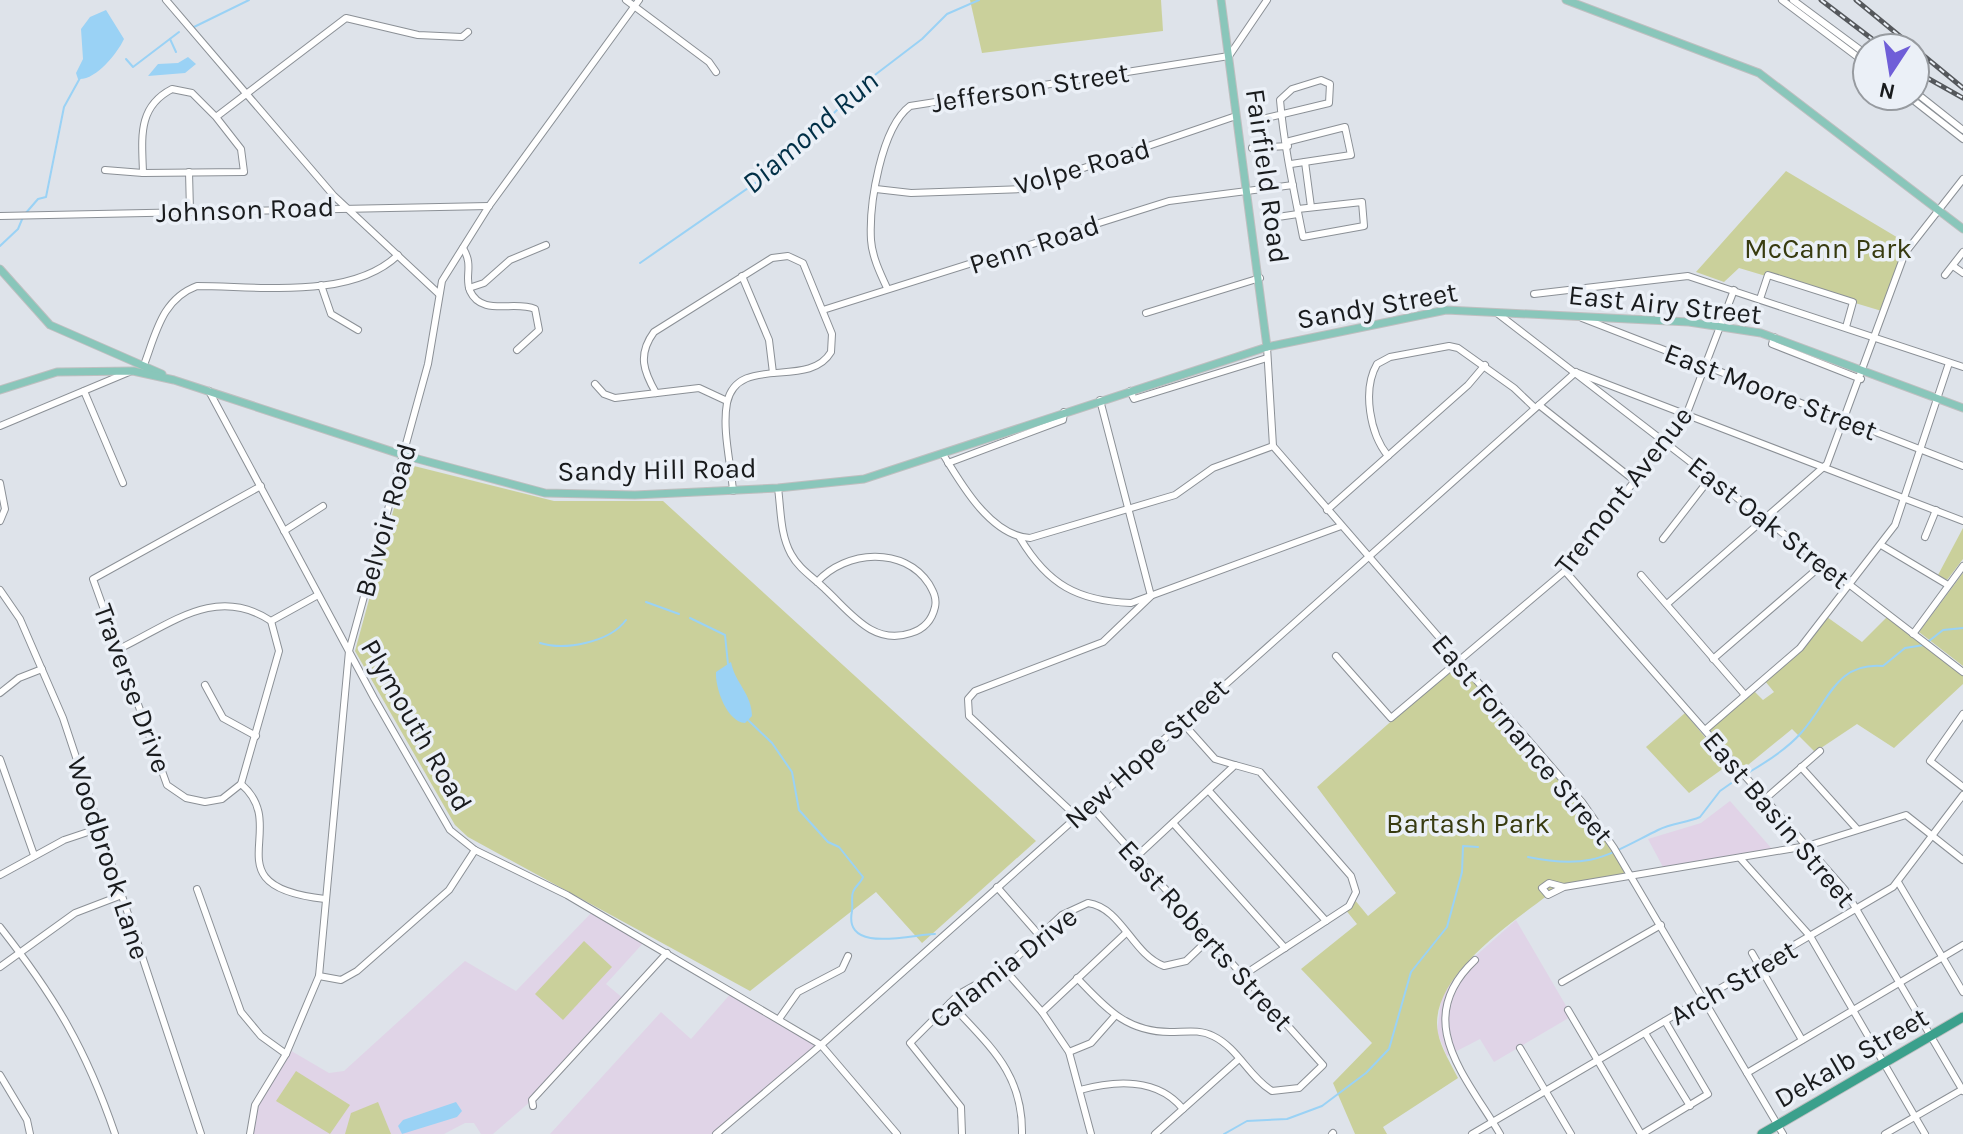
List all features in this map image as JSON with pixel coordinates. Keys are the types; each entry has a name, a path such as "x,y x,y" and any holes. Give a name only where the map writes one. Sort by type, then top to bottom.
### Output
{"highway":[{"name":"Dekalb Street","path":"1762,1134 1780,1130 1963,1017"}],"main road":[{"name":"Fairfield Road","path":"1221,0 1267,347"},
{"path":"1566,0 1759,73 1963,229"},
{"path":"0,269 50,326 174,380"},
{"name":"Sandy Street","path":"1267,347 1435,312 1494,311"},
{"name":"East Airy Street","path":"1494,311 1722,326 1774,337 1850,365 1862,375 1963,408"},
{"name":"Sandy Hill Road","path":"0,390 57,372 133,371 174,380 403,455 545,493 635,495 778,488 864,479 1267,347"}],"street":[{"path":"166,0 345,207 439,294"},
{"path":"626,0 637,3 709,62 716,72"},
{"path":"1229,56 1267,0"},
{"path":"1782,0 1851,52"},
{"path":"1793,0 1851,43"},
{"name":"Belvoir Road","path":"250,1134 255,1105 286,1054 319,976 349,651 428,364 442,281 489,206 637,3"},
{"path":"216,117 346,18 418,35 462,37 468,32"},
{"name":"Jefferson Street","path":"887,288 871,241 876,189 880,163 896,116 910,106 1229,56"},
{"path":"1254,121 1281,117 1329,103 1330,84 1321,80 1284,94 1280,100 1281,117 1291,164 1293,185 1298,212 1303,237 1364,226 1362,202 1311,207 1298,212 1271,218"},
{"path":"105,170 143,173 244,172 241,149 192,93 181,89 159,96 143,122 143,173"},
{"path":"1931,105 1963,130"},
{"path":"1928,112 1963,139"},
{"name":"Volpe Road","path":"876,189 911,193 1022,189 1236,116"},
{"path":"1252,148 1287,144 1345,127 1351,155 1291,164"},
{"path":"1305,162 1311,207"},
{"path":"189,172 190,211"},
{"path":"1667,604 1825,467 1877,337 1905,253 1963,179"},
{"name":"Penn Road","path":"823,310 1169,201 1293,185"},
{"name":"Johnson Road","path":"0,216 489,206"},
{"path":"469,288 484,283 510,260 546,245"},
{"path":"463,248 471,260 469,288 485,306 524,304 535,309 539,330 517,350"},
{"path":"1945,275 1963,252"},
{"path":"144,365 164,312 181,292 197,286 321,285 363,279 383,270 398,255"},
{"path":"656,393 643,368 643,353 649,338 772,258 798,260 809,271 833,339 827,358 814,368 745,378 727,401 733,491"},
{"path":"1953,266 1963,273"},
{"path":"1760,299 1768,275 1853,302 1846,327"},
{"path":"742,276 769,340 773,373"},
{"path":"1534,294 1688,276 1963,367"},
{"path":"1146,313 1260,278"},
{"path":"321,285 331,314 358,330"},
{"name":"Tremont Avenue","path":"1336,656 1391,718 1565,571 1687,413 1734,290"},
{"path":"1494,311 1576,372 1963,521"},
{"name":"East Moore Street","path":"1578,316 1963,466"},
{"path":"1774,337 1772,344 1846,373 1862,375"},
{"path":"1388,456 1377,441 1369,389 1377,364 1390,357 1449,346 1470,354 1635,481"},
{"name":"Fairfield Road","path":"1267,347 1267,358"},
{"path":"1020,537 1040,537 1175,495 1213,468 1273,446 1267,358 1134,399 1130,391"},
{"path":"1705,730 1800,648 1895,525 1949,363"},
{"path":"1327,510 1468,385 1485,365"},
{"path":"1846,373 1850,365"},
{"path":"0,426 133,371"},
{"name":"New Hope Street","path":"716,1134 821,1045 1576,372"},
{"name":"East Oak Street","path":"1576,372 1963,672"},
{"path":"595,384 615,398 699,388 727,401"},
{"path":"84,391 123,483"},
{"name":"Plymouth Road","path":"209,391 445,823 475,850 567,895 821,1045 897,1134"},
{"path":"1100,400 1151,596"},
{"path":"948,463 1063,420 1064,412"},
{"name":"East Fornance Street","path":"1273,446 1582,802 1619,855 1780,1130"},
{"path":"943,454 988,516 1020,537 1044,570 1069,591 1110,602 1131,603 1341,526"},
{"path":"1663,539 1711,477"},
{"path":"0,483 5,509 0,521"},
{"name":"Traverse Drive","path":"241,784 222,799 205,802 186,798 167,785 121,648 93,579 261,486"},
{"path":"778,488 787,546 798,565 860,622 887,638 923,628 934,609 935,597 923,575 901,559 876,557 847,562 829,570 817,582"},
{"path":"284,531 323,506"},
{"path":"1925,537 1936,510"},
{"path":"1881,545 1948,585"},
{"path":"1713,659 1823,564"},
{"path":"1916,636 1963,566"},
{"name":"East Basin Street","path":"1565,571 1807,846 1856,909 1963,1090"},
{"path":"1641,575 1745,695"},
{"name":"Woodbrook Lane","path":"0,590 13,604 42,669 100,828 201,1134"},
{"path":"271,621 318,595"},
{"path":"1076,816 969,716 968,699 975,691 1103,642 1151,596"},
{"path":"121,648 219,604 241,606 271,621 279,651 241,784 253,794 259,808 257,855 269,882 291,895 325,899"},
{"path":"0,693 19,678 42,669"},
{"path":"205,685 223,718 256,736"},
{"path":"1963,714 1930,761 1963,787"},
{"path":"1181,721 1215,759 1260,772 1351,876 1354,899 1242,976"},
{"path":"1765,799 1820,751"},
{"path":"0,759 34,855"},
{"path":"1136,857 1235,765"},
{"path":"1801,767 1857,829"},
{"path":"1209,791 1326,921"},
{"name":"Arch Street","path":"1472,1134 1898,882 1963,795"},
{"name":"East Roberts Street","path":"1089,804 1323,1065 1299,1088 1281,1092 1262,1085 1239,1059"},
{"path":"1564,887 1807,846 1906,815 1963,860"},
{"path":"1173,823 1285,948"},
{"path":"0,875 34,855 100,828"},
{"path":"319,976 341,980 357,971 449,890 475,850"},
{"path":"1740,858 1810,936 1925,1134"},
{"path":"1898,882 1963,992"},
{"path":"997,887 1039,935"},
{"path":"197,889 241,1012 261,1036 286,1054"},
{"path":"0,967 75,913 122,895"},
{"name":"Calamia Drive","path":"962,1134 961,1107 910,1043 968,987 1004,969 1069,910 1088,903 1106,910 1150,958 1164,966 1186,961 1209,939"},
{"path":"1562,982 1661,925"},
{"path":"0,927 75,1033 115,1134"},
{"path":"1042,1012 1126,933"},
{"path":"1747,1073 1963,945"},
{"path":"533,1106 532,1100 667,953"},
{"path":"1752,953 1802,1040"},
{"path":"779,1019 792,998 842,969 848,956"},
{"path":"1475,960 1449,991 1444,1027 1451,1053 1500,1134"},
{"path":"1004,969 1042,1012 1069,1052 1091,1134"},
{"path":"1077,978 1114,1017 1152,1031 1205,1032 1224,1042 1239,1059 1155,1134"},
{"path":"950,1003 1010,1072 1021,1103 1022,1134"},
{"path":"1568,1010 1642,1134 1708,1094 1665,1021"},
{"path":"1069,1052 1091,1043 1114,1017"},
{"path":"1645,1033 1690,1106"},
{"path":"1520,1048 1571,1134"},
{"path":"0,1075 27,1120 30,1134"},
{"path":"1080,1090 1119,1082 1155,1088 1168,1093 1183,1109"},
{"path":"1885,1134 1963,1090"}],"shaded area":[{"path":"1730,801 1772,849 1663,867 1648,839 1701,823"},
{"path":"594,910 645,941 606,984 624,999 532,1100 493,1134 481,1134 474,1123 465,1123 444,1134 250,1134 255,1105 288,1049 329,1073 344,1071 465,961 516,991"},
{"path":"1516,920 1572,1016 1494,1062 1480,1039 1447,1056 1437,1032 1442,993 1462,968"},
{"path":"733,991 821,1045 716,1134 550,1134 661,1012 691,1039"}],"green space":[{"path":"970,0 1161,0 1163,31 982,53"},
{"name":"McCann Park","path":"1786,171 1910,245 1885,312 1739,268 1724,282 1696,272"},
{"path":"406,464 554,501 663,501 1036,841 922,943 876,892 750,991 468,837 455,825 355,651"},
{"path":"1963,528 1963,559 1947,580 1938,575"},
{"path":"1963,573 1963,666 1919,632"},
{"path":"1889,615 1963,672 1963,684 1894,748 1857,724 1815,752 1792,729 1743,769 1709,731 1754,691 1763,700 1774,692 1765,681 1827,617 1862,642"},
{"name":"Bartash Park","path":"1458,662 1582,802 1630,874 1564,887 1548,895 1494,937 1458,973 1445,993 1438,1013 1439,1039 1458,1078 1383,1127 1387,1134 1355,1134 1333,1083 1372,1043 1301,969 1357,924 1345,909 1354,899 1368,916 1396,893 1317,787"},
{"path":"1685,713 1728,765 1689,793 1646,747"},
{"path":"584,941 612,967 563,1020 535,994"},
{"path":"296,1071 350,1105 330,1134 276,1101"},
{"path":"378,1102 391,1134 345,1134 351,1113"}],"water":[{"path":"106,10 124,39 111,59 98,71 78,79 76,73 83,59 81,29 90,17"},
{"path":"188,57 196,64 185,73 148,76 158,64 178,63"},
{"path":"731,662 751,708 752,716 745,723 728,711 718,687 716,672"},
{"path":"456,1102 462,1111 457,1117 402,1134 398,1126 403,1120"}],"waterway":[{"path":"194,27 249,0"},
{"name":"Diamond Run","path":"640,263 777,168 867,81 922,39 947,14 979,0"},
{"path":"126,59 133,67 179,32"},
{"path":"170,39 176,52"},
{"path":"25,214 38,199 46,197 64,107 80,78"},
{"path":"0,246 18,229 23,217"},
{"path":"646,602 679,614"},
{"path":"690,618 725,635 728,664"},
{"path":"540,643 562,646 586,643 609,634 626,620"},
{"path":"1929,641 1943,630 1963,628"},
{"path":"1746,774 1795,739 1843,677 1867,666 1883,666 1905,648 1924,645"},
{"path":"747,719 772,743 792,772 799,810 828,842 839,847 863,877 852,896 852,925 858,933 882,939 935,934"},
{"path":"1528,857 1567,862 1597,858 1663,828 1700,817 1720,791 1740,777"},
{"path":"1224,1134 1247,1121 1287,1119 1322,1106 1366,1073 1389,1049 1411,972 1447,927 1462,872 1463,846 1478,847"}],"railway":[{"path":"1821,0 1863,32"},
{"path":"1856,0 1963,88"},
{"path":"1931,80 1963,98"}]}
